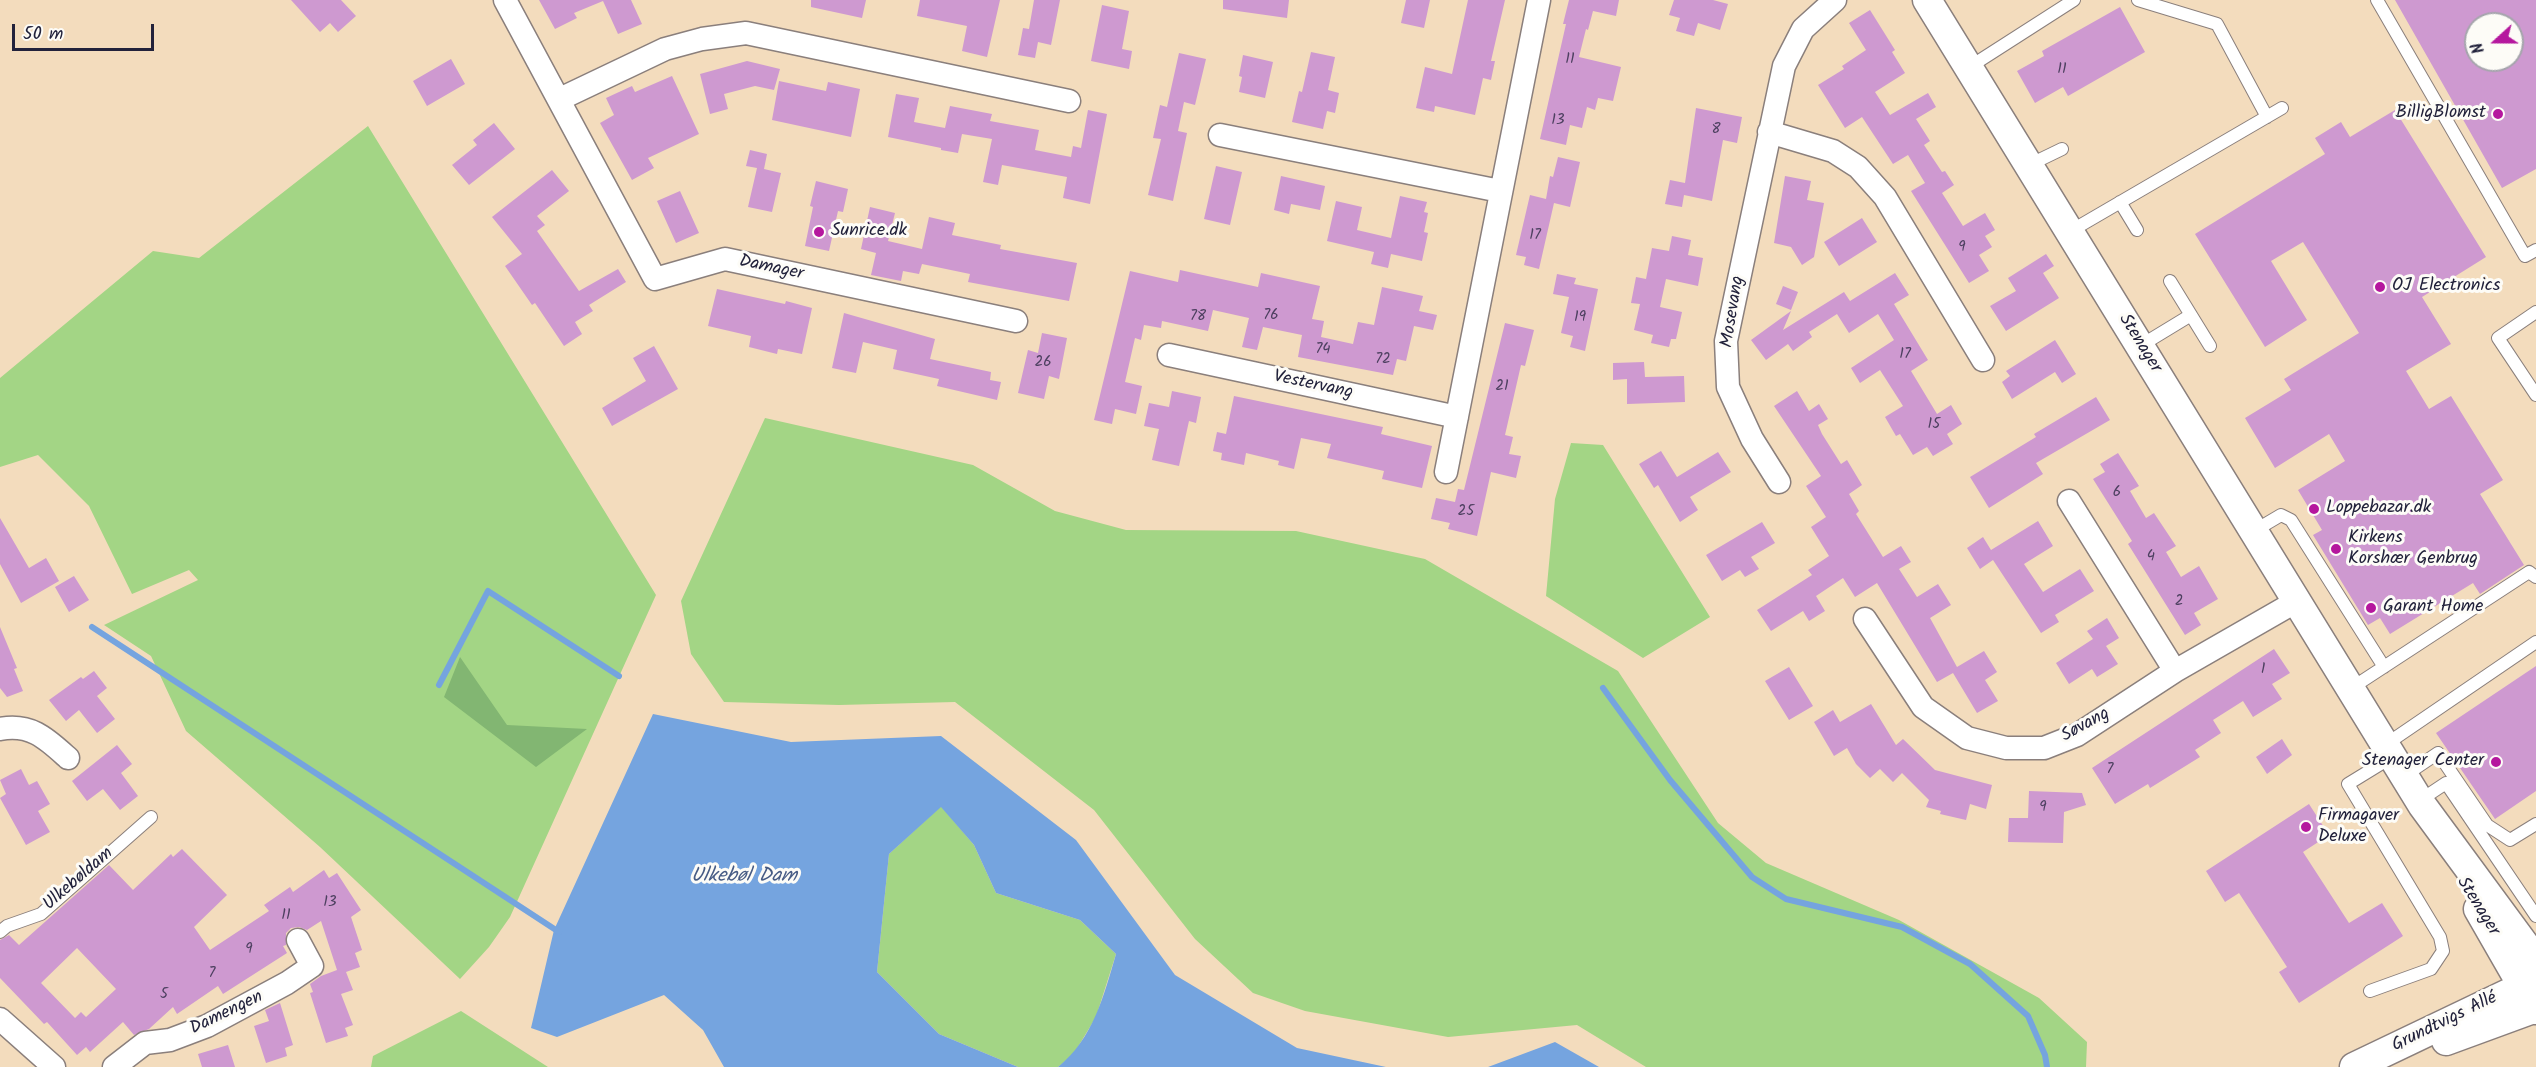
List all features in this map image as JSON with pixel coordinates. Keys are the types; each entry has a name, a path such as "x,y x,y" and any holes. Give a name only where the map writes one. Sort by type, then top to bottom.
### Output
{"street":[{"name":"Damager","path":"505,0 655,279 725,260 1016,321"},
{"path":"1446,472 1539,0"},
{"name":"Mosevang","path":"1779,482 1752,439 1728,387 1726,341 1784,66 1803,28 1835,0"},
{"name":"Stenager","path":"1927,0 2421,803 2525,945 2534,993"},
{"path":"560,99 665,50 702,39 746,33 1069,101"},
{"path":"1769,132 1833,151 1858,166 1885,197 1983,360"},
{"path":"1220,135 1500,191"},
{"name":"Vestervang","path":"1169,355 1456,417"},
{"path":"2069,501 2175,671"},
{"name":"Søvang","path":"1865,620 1923,707 1967,738 2006,748 2044,748 2077,735 2175,671 2297,601"},
{"path":"0,729 13,727 43,735 68,758"},
{"name":"Damengen","path":"114,1067 145,1043 170,1040 207,1026 287,983 312,966 298,940"},
{"name":"Grundtvigs Allé","path":"2354,1067 2448,1023 2534,993"},
{"name":"Grundtvigs Allé","path":"2374,1067 2534,993"},
{"path":"0,1020 54,1067"}],"lane":[{"path":"1968,68 2074,0"},
{"path":"2138,0 2217,24 2267,117"},
{"path":"2377,0 2525,256 2536,250"},
{"path":"2069,232 2282,108"},
{"path":"2029,165 2062,148"},
{"path":"2120,202 2137,230"},
{"path":"2170,281 2210,346"},
{"path":"2536,312 2498,338 2536,395"},
{"path":"2140,346 2190,315"},
{"path":"2254,531 2281,515 2291,520 2384,667"},
{"path":"2350,689 2533,575"},
{"path":"2370,991 2431,969 2443,951 2440,937 2348,784 2394,759 2536,642"},
{"path":"2394,759 2438,753 2487,825 2510,840 2536,824"},
{"path":"2421,803 2446,783 2536,916"},
{"name":"Ulkebøldam","path":"0,932 7,926 41,914 151,817"}],"green space":[{"path":"368,126 656,595 510,917 489,947 460,979 320,847 186,731 151,656 104,625 198,580 189,570 132,594 89,506 38,455 0,467 0,378 153,251 199,258"},
{"path":"765,418 973,465 1055,511 1126,530 1296,531 1425,559 1618,671 1718,823 1766,863 1899,920 2039,998 2087,1042 2086,1067 1646,1067 1577,1025 1448,1037 1305,1011 1253,993 1195,939 1094,810 955,702 839,705 724,702 691,654 681,601"},
{"path":"1571,443 1603,445 1710,617 1643,658 1546,596 1555,499"},
{"path":"460,657 507,725 587,729 536,767 444,697"},
{"path":"941,806 974,845 996,893 1080,920 1116,954 1096,1017 1073,1055 1058,1067 1018,1067 939,1034 877,972 889,854"},
{"path":"461,1011 548,1067 371,1067 373,1056"}],"water":[{"name":"Ulkebøl Dam","path":"653,714 791,742 941,736 1076,840 1175,975 1297,1048 1386,1067 1058,1067 1070,1056 1089,1030 1102,1000 1116,954 1080,920 996,893 974,845 941,807 889,854 877,972 939,1034 1018,1067 724,1067 703,1030 664,995 557,1037 531,1028 554,930"},
{"path":"1555,1042 1599,1067 1488,1067"}],"building":[{"path":"291,0 341,0 356,16 338,32 330,23 320,32"},
{"path":"539,0 631,0 642,24 618,34 603,1 574,13 577,18 555,29"},
{"path":"811,0 866,0 862,18 811,7"},
{"path":"920,0 1000,0 987,57 962,51 967,26 917,16"},
{"path":"1034,0 1060,0 1051,45 1038,42 1035,58 1018,55 1023,28 1029,29"},
{"path":"1223,0 1289,0 1287,18 1223,9"},
{"path":"1406,0 1430,0 1424,28 1401,23"},
{"path":"1468,0 1505,0 1491,61 1495,61 1491,80 1483,78 1475,115 1435,106 1434,112 1416,108 1425,67 1452,74"},
{"path":"1569,0 1619,0 1616,16 1593,11 1579,57 1621,67 1613,101 1598,98 1595,110 1587,107 1582,128 1570,125 1566,145 1540,139 1566,24 1563,24"},
{"path":"1674,0 1713,0 1728,4 1720,30 1698,23 1694,36 1676,31 1680,18 1669,15"},
{"name":"BilligBlomst","path":"2395,0 2536,0 2536,169 2502,188"},
{"path":"1102,5 1129,11 1122,49 1132,51 1129,69 1091,61"},
{"path":"2120,7 2145,52 2068,96 2063,87 2035,103 2017,71 2044,56 2042,51"},
{"path":"1870,10 1895,50 1892,52 1905,73 1875,92 1890,115 1928,93 1936,107 1916,119 1930,141 1924,145 1954,185 1942,193 1963,226 1985,213 1995,230 1985,236 1992,247 1979,255 1989,271 1969,283 1911,191 1925,183 1908,155 1893,164 1862,117 1845,128 1818,85 1844,69 1842,66 1866,50 1849,23"},
{"path":"1311,52 1335,57 1328,90 1339,93 1335,113 1327,111 1323,129 1292,122"},
{"path":"1179,53 1206,59 1195,105 1184,102 1178,131 1187,133 1173,201 1148,195 1161,139 1153,138 1160,105 1167,107"},
{"path":"1243,55 1273,62 1265,98 1239,92"},
{"path":"451,59 465,84 427,106 413,81"},
{"path":"747,61 780,69 774,90 755,86 724,94 728,109 710,114 700,74"},
{"path":"672,76 699,134 648,158 654,168 632,180 600,123 614,115 606,98 632,86 635,92"},
{"path":"779,81 826,91 828,82 860,89 851,137 772,120"},
{"path":"896,94 919,98 914,122 945,128 950,106 992,114 990,121 1039,130 1035,150 1071,157 1073,146 1081,148 1088,110 1107,114 1090,204 1063,198 1067,177 1002,165 998,185 983,182 992,139 962,134 958,153 888,137"},
{"path":"1696,108 1742,117 1737,143 1723,140 1712,201 1684,195 1682,207 1665,204 1670,180 1685,183"},
{"name":"OJ Electronics","path":"2395,110 2486,257 2422,297 2451,344 2406,371 2429,409 2451,396 2503,480 2480,494 2524,565 2480,594 2473,583 2390,634 2380,618 2368,625 2313,535 2322,530 2298,490 2345,461 2329,434 2275,468 2245,418 2291,390 2284,379 2359,333 2303,242 2271,261 2307,320 2265,347 2195,234 2325,154 2315,138 2341,122 2350,137"},
{"path":"494,123 515,149 469,185 452,165 477,145 473,140"},
{"path":"750,150 767,154 764,169 781,173 772,212 748,207 757,168 746,166"},
{"path":"1558,157 1580,162 1570,207 1554,203 1539,269 1524,265 1526,257 1516,255 1530,195 1546,199 1550,176 1553,177"},
{"path":"1216,166 1242,172 1230,225 1204,219"},
{"path":"552,170 569,191 537,216 545,225 537,231 579,291 618,269 626,282 589,305 593,311 575,322 582,334 564,346 535,303 532,305 505,266 522,254 492,217"},
{"path":"1281,176 1325,186 1320,210 1291,204 1289,214 1274,210"},
{"path":"1785,176 1811,181 1807,200 1824,203 1814,257 1802,265 1791,247 1774,243"},
{"path":"816,181 848,189 843,212 838,211 829,251 805,246"},
{"path":"680,191 699,233 676,243 657,201"},
{"path":"1400,196 1427,202 1424,212 1428,213 1424,232 1428,233 1422,261 1391,254 1388,268 1371,264 1374,252 1327,241 1336,201 1362,207 1357,230 1391,238"},
{"path":"870,207 895,213 888,241 922,249 929,217 955,223 952,235 1001,245 1000,249 1077,263 1069,301 968,282 970,274 922,264 919,274 903,271 901,281 871,275 876,253 861,249"},
{"path":"1862,218 1877,242 1839,266 1824,242"},
{"path":"1672,236 1691,240 1688,255 1703,258 1698,286 1666,279 1660,307 1682,312 1676,339 1671,339 1669,347 1651,343 1653,335 1634,330 1640,304 1631,303 1636,277 1646,279 1652,248 1669,251"},
{"path":"2046,254 2054,266 2043,273 2059,298 2006,331 1990,306 2016,291 2008,278"},
{"path":"1180,270 1258,287 1261,273 1320,286 1312,319 1324,321 1321,337 1353,344 1358,322 1374,325 1382,287 1423,296 1419,311 1437,315 1433,330 1414,326 1406,361 1397,359 1393,375 1298,357 1302,335 1263,327 1257,350 1242,347 1249,318 1213,310 1208,331 1162,321 1161,328 1144,325 1141,340 1135,338 1125,382 1142,386 1136,414 1115,409 1112,424 1094,420 1130,271 1178,282"},
{"path":"1895,273 1909,295 1894,304 1928,360 1911,371 1937,414 1951,405 1962,424 1947,434 1953,444 1933,456 1927,447 1913,455 1900,434 1896,436 1885,417 1903,406 1880,370 1860,383 1851,368 1894,340 1878,314 1849,333 1837,314 1809,332 1812,337 1793,351 1788,344 1766,360 1751,340 1791,311 1783,330 1844,292 1850,301"},
{"path":"1557,274 1576,278 1574,284 1598,289 1585,351 1570,347 1573,336 1561,333 1569,297 1553,294"},
{"path":"1783,286 1798,292 1791,310 1776,304"},
{"path":"717,289 812,308 802,354 778,349 777,354 749,347 751,336 708,326"},
{"path":"844,313 935,339 930,359 991,372 990,380 1001,382 997,400 937,386 939,379 893,369 897,350 863,342 856,373 832,368"},
{"path":"1505,323 1534,330 1525,366 1521,365 1505,435 1513,437 1509,454 1521,456 1516,478 1491,472 1477,536 1448,529 1450,523 1431,519 1436,498 1455,502 1458,489 1464,490"},
{"path":"1042,333 1067,338 1059,379 1049,376 1044,399 1018,393 1028,350 1038,353"},
{"path":"2055,340 2076,374 2062,383 2055,372 2012,399 2002,382 2010,376 2006,371"},
{"path":"654,346 678,389 612,426 602,408 646,381 633,358"},
{"path":"1644,362 1645,377 1684,376 1685,402 1627,404 1627,379 1613,380 1613,363"},
{"path":"1172,391 1201,397 1196,423 1189,421 1179,466 1152,460 1159,429 1144,426 1149,403 1169,407"},
{"path":"1797,391 1809,411 1819,404 1828,419 1818,425 1841,464 1847,460 1862,485 1849,494 1859,511 1856,514 1883,557 1901,546 1911,562 1899,569 1917,597 1938,584 1951,605 1930,618 1957,667 1984,651 1997,672 1985,680 1998,701 1977,713 1953,673 1937,682 1877,583 1855,597 1843,578 1816,596 1825,611 1809,621 1803,611 1771,631 1757,610 1812,575 1808,570 1829,556 1811,527 1826,517 1806,486 1821,476 1774,406"},
{"path":"1234,396 1383,427 1381,434 1432,446 1422,488 1382,479 1384,471 1327,458 1331,444 1301,438 1294,469 1278,465 1279,461 1246,453 1244,465 1221,460 1222,453 1213,451 1217,432 1226,434"},
{"path":"2096,397 2110,420 2036,463 2043,474 1989,508 1970,477 2036,437 2034,434"},
{"path":"1661,451 1677,477 1718,452 1731,472 1690,497 1698,510 1680,522 1658,485 1654,488 1639,464"},
{"path":"2118,453 2139,486 2130,491 2146,518 2154,513 2176,546 2166,552 2181,577 2199,566 2218,599 2194,613 2201,625 2185,635 2128,544 2132,541 2093,479 2105,472 2100,464"},
{"path":"0,518 29,568 46,558 59,581 21,603 0,564"},
{"path":"2038,521 2053,546 2024,564 2043,592 2080,569 2094,591 2055,615 2059,622 2041,633 1993,560 1980,569 1967,548 1983,537 1991,550"},
{"path":"1762,522 1775,543 1751,557 1759,569 1745,577 1740,570 1722,581 1706,555"},
{"path":"74,576 89,600 69,612 55,587"},
{"path":"2107,618 2119,638 2106,646 2118,664 2097,677 2092,669 2069,684 2056,663 2093,639 2087,631"},
{"path":"0,627 17,668 14,669 23,691 7,697 0,688"},
{"path":"2274,649 2290,673 2272,684 2282,699 2253,717 2243,701 2213,720 2221,733 2195,750 2200,757 2150,788 2148,784 2115,804 2092,768"},
{"name":"Stenager Center","path":"2536,666 2536,791 2495,819 2436,733"},
{"path":"1789,667 1813,706 1789,720 1765,681"},
{"path":"94,671 107,688 97,696 115,719 97,733 79,710 66,721 49,700 81,677 83,679"},
{"path":"1871,704 1896,745 1903,739 1935,770 1992,785 1986,809 1970,804 1966,820 1940,814 1941,811 1926,807 1929,800 1902,773 1893,782 1880,769 1870,778 1856,764 1847,748 1834,756 1814,722 1833,710 1840,722"},
{"path":"2282,739 2292,755 2267,774 2256,757"},
{"path":"117,745 132,764 121,773 138,796 120,810 103,789 87,801 72,781"},
{"path":"21,769 29,785 37,781 50,804 38,811 50,832 26,845 0,798 6,794 0,780"},
{"path":"2029,791 2082,793 2086,805 2064,812 2063,843 2008,842 2009,818 2028,818"},
{"path":"2309,804 2329,835 2303,852 2349,923 2382,903 2403,936 2299,1003 2279,972 2287,967 2239,893 2225,902 2206,871"},
{"path":"182,849 227,895 194,927 210,950 269,911 264,905 290,887 293,892 324,870 329,878 337,873 361,910 351,917 362,950 355,953 360,967 346,972 353,990 341,994 353,1025 345,1028 348,1036 326,1043 310,993 313,992 310,984 321,976 337,970 321,921 307,930 299,927 291,928 286,933 286,945 283,946 287,953 223,994 218,986 177,1014 173,1007 149,1029 134,1035 123,1022 90,1052 86,1047 77,1055 47,1022 44,1024 0,978 0,940 9,935 19,945 109,865 133,890 171,854 173,857","holes":["77,948 116,989 86,1017 81,1012 75,1018 41,983"]},
{"path":"280,1003 293,1045 285,1048 287,1056 266,1063 254,1026 269,1021 265,1010"},
{"path":"228,1045 235,1067 202,1067 198,1054"}],"waterway":[{"path":"439,685 488,591 619,676"},
{"path":"92,627 559,932"},
{"path":"1603,688 1670,780 1752,877 1786,899 1902,927 1970,964 2028,1016 2045,1055 2047,1067"}],"place":[{"name":"BilligBlomst","path":"2498,114"},
{"name":"Sunrice.dk","path":"819,232"},
{"name":"OJ Electronics","path":"2380,287"},
{"name":"Loppebazar.dk","path":"2314,509"},
{"name":"Kirkens Korshær Genbrug","path":"2336,549"},
{"name":"Garant Home","path":"2371,608"},
{"name":"Stenager Center","path":"2496,762"},
{"name":"Firmagaver Deluxe","path":"2306,827"}]}
